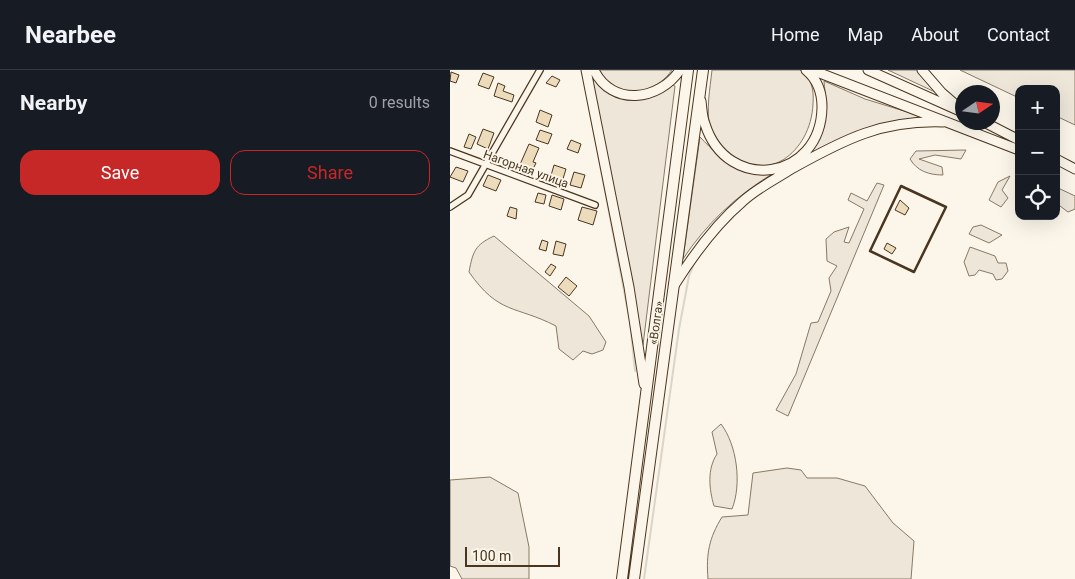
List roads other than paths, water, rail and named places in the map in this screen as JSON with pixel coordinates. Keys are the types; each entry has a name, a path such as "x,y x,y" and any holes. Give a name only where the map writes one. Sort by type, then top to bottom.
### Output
{"highway":[{"name":"«Волга»","path":"622,579 688,70"},
{"name":"«Волга»","path":"634,579 703,70"}],"main road":[{"path":"586,70 635,322 643,370 645,400"},
{"path":"594,70 600,81 612,92 628,96 641,96 663,88 680,70"},
{"path":"700,95 704,123 712,140 722,152 742,167 752,171 780,168 796,160 810,148 820,129 822,115 821,92 813,75 806,70"},
{"path":"812,70 1015,149"},
{"path":"868,70 955,108"},
{"path":"922,70 955,105"},
{"path":"674,284 723,219 743,200 767,184 822,152 863,134 913,121 943,122"},
{"path":"1000,130 1015,138"},
{"path":"1060,161 1075,170"},
{"path":"1060,165 1075,170"}],"street":[{"path":"450,207 468,195 540,70"},
{"name":"Нагорная улица","path":"450,151 595,205"}],"waterway":[{"path":"587,97 630,322 635,371"},
{"path":"644,579 679,329 689,276 695,261"}]}
